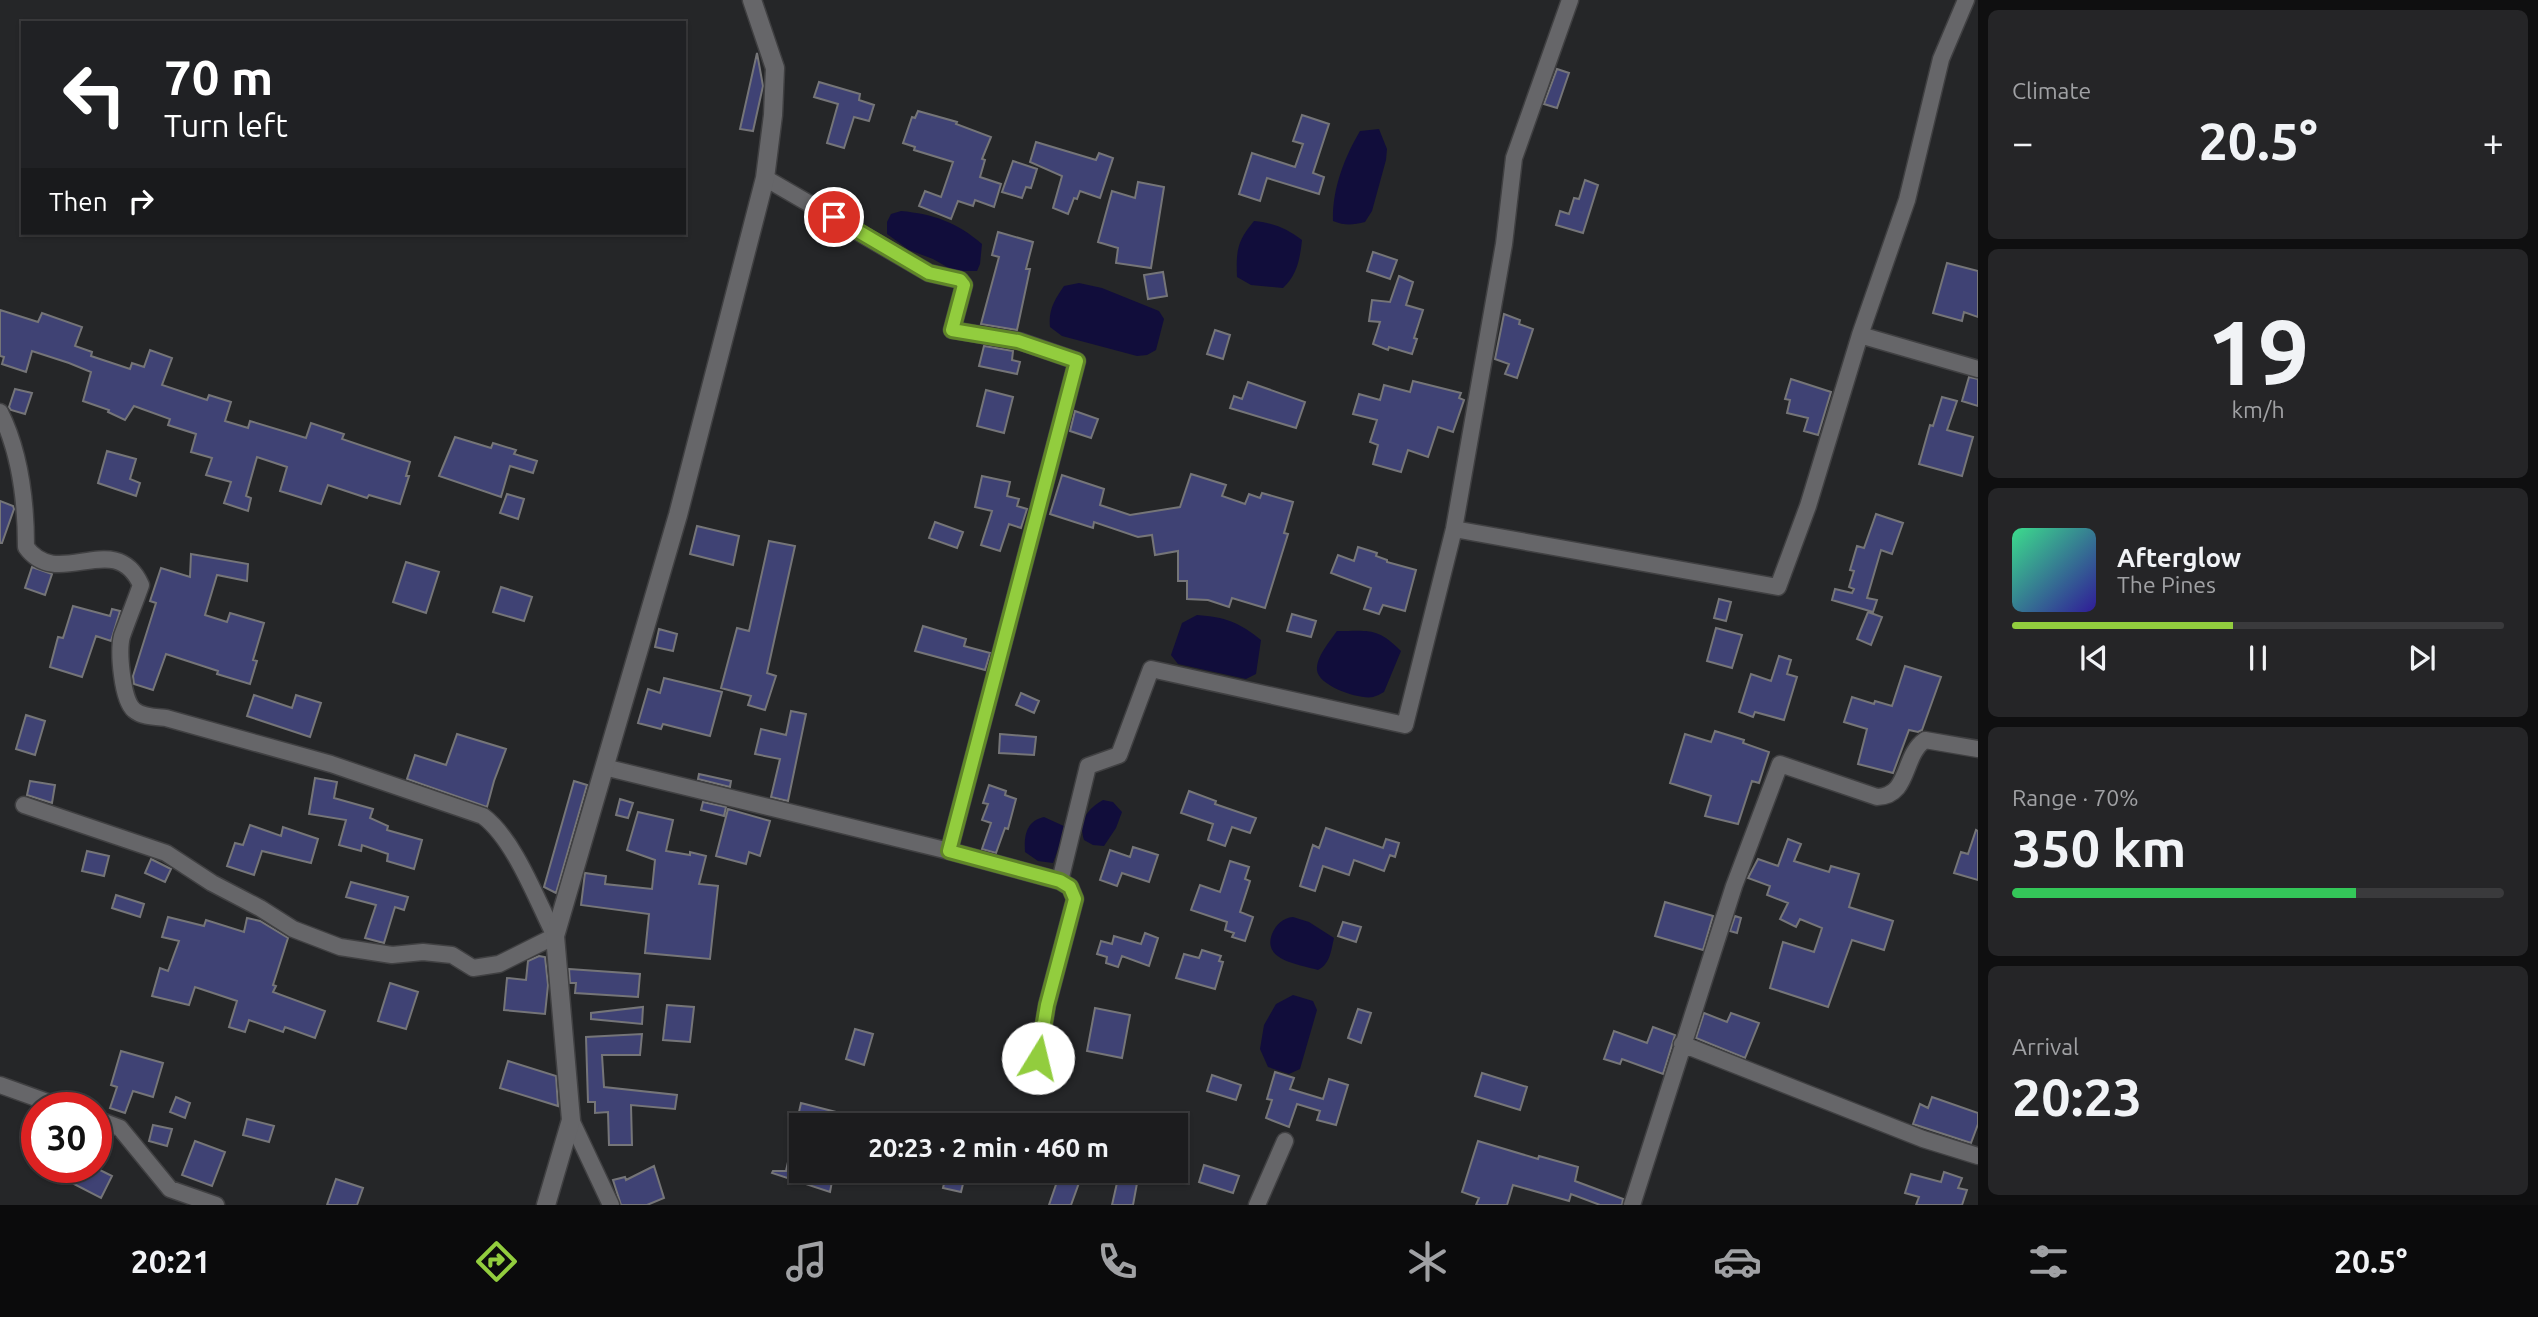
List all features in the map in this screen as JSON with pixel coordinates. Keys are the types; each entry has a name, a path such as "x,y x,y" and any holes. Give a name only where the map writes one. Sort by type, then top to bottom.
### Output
{"street":[{"path":"611,1205 571,1120 555,936 678,515 765,178 773,115 775,68 752,0"},
{"path":"1060,881 1088,766 1119,755 1151,669 1405,725 1454,529 1504,244 1514,158 1570,0"},
{"path":"1454,529 1778,587 1808,506 1860,335 1907,200 1941,59 1966,0"},
{"path":"765,178 929,273 960,280 964,285 952,330 1018,341 1077,361 949,851"},
{"path":"1860,335 1978,369"},
{"path":"0,411 9,429 20,478 26,547 32,556 62,565 101,558 120,561 135,571 141,585 121,643 122,681 134,710 150,717 166,718 331,764 483,816 496,825 510,848 555,936"},
{"path":"1632,1205 1734,886 1780,764 1877,797 1887,797 1896,792 1918,746 1926,740 1978,749"},
{"path":"604,767 949,851 1060,881 1070,887 1075,899 1047,1005 1034,1084"},
{"path":"24,805 166,853 212,883 293,929 340,947 392,955 424,952 452,955 473,968 499,964 555,936"},
{"path":"1682,1044 1923,1139 1978,1156"},
{"path":"0,1085 21,1093"},
{"path":"546,1205 571,1120"},
{"path":"112,1125 120,1128 170,1189 216,1205"},
{"path":"1257,1205 1285,1141"}],"shaded area":[{"path":"1379,129 1387,149 1372,211 1365,222 1349,225 1333,221 1337,186 1354,141 1360,131"},
{"path":"901,211 944,220 973,236 982,244 977,271 954,271 909,250 887,234 887,222 891,214"},
{"path":"1254,221 1280,227 1302,240 1297,266 1292,278 1283,288 1251,285 1237,277 1239,247"},
{"path":"1079,283 1102,288 1159,311 1164,319 1156,350 1137,356 1062,336 1050,327 1051,310 1064,286"},
{"path":"1197,615 1231,622 1261,640 1256,674 1246,679 1178,664 1171,655 1182,623"},
{"path":"1337,631 1379,634 1401,651 1384,692 1373,697 1359,696 1340,691 1319,676 1319,660"},
{"path":"1103,800 1113,802 1122,812 1116,828 1104,846 1093,845 1084,840 1083,822 1088,812"},
{"path":"1044,817 1066,827 1053,863 1038,861 1025,852 1027,830 1033,822"},
{"path":"1293,917 1309,922 1334,938 1328,961 1318,970 1284,960 1272,950 1270,943 1276,927 1283,920"},
{"path":"1293,995 1313,1001 1317,1010 1300,1069 1289,1074 1268,1067 1260,1049 1264,1025 1276,1004"}],"building":[{"path":"757,53 763,86 753,131 740,129"},
{"path":"1557,69 1569,73 1557,108 1544,104"},
{"path":"819,82 860,94 859,100 874,105 869,121 854,117 844,148 827,143 838,104 814,97"},
{"path":"918,111 957,122 956,124 991,137 982,159 985,160 980,177 1001,184 994,207 975,200 973,206 958,201 951,219 919,206 925,191 941,197 953,162 914,150 915,147 903,143 912,117 915,118"},
{"path":"1302,115 1329,124 1313,173 1324,177 1319,194 1267,178 1260,201 1239,194 1252,153 1295,167 1303,144 1293,141"},
{"path":"1036,142 1096,160 1099,153 1113,158 1100,198 1080,191 1068,214 1053,208 1062,176 1030,162"},
{"path":"1013,161 1037,169 1031,188 1026,187 1022,198 1002,192"},
{"path":"1585,180 1598,185 1583,233 1556,225 1560,211 1569,214 1574,198 1579,199"},
{"path":"1138,182 1164,187 1151,268 1116,263 1118,248 1098,242 1112,191 1135,198"},
{"path":"998,232 1033,242 1017,330 981,324 999,257 992,255"},
{"path":"1373,252 1397,260 1390,279 1367,271"},
{"path":"1947,263 1978,271 1978,317 1964,312 1962,321 1933,313"},
{"path":"1163,272 1167,296 1148,299 1144,275"},
{"path":"1399,276 1413,282 1406,305 1423,310 1412,354 1373,344 1380,322 1369,321 1372,300 1390,302"},
{"path":"0,310 38,322 42,313 82,327 75,346 92,352 91,356 130,369 132,363 144,367 150,350 172,358 162,385 207,400 209,395 231,402 225,421 248,428 250,421 306,438 311,423 344,434 342,439 410,462 406,476 409,476 400,504 369,495 367,498 328,485 321,504 280,491 287,467 257,457 246,496 251,498 248,511 224,503 231,482 206,475 212,458 191,452 196,434 168,425 170,419 134,406 125,420 108,412 109,410 83,401 91,372 69,363 32,351 26,372 2,364 4,357 0,356"},
{"path":"1504,314 1533,329 1517,378 1505,374 1509,364 1495,359"},
{"path":"1215,330 1230,335 1223,359 1207,354"},
{"path":"984,346 1013,351 1012,360 1020,362 1017,374 979,366"},
{"path":"1969,377 1978,379 1978,406 1962,401"},
{"path":"1791,379 1831,392 1818,435 1804,431 1808,418 1787,413 1790,400 1785,399"},
{"path":"1413,381 1461,393 1459,398 1464,400 1453,432 1438,427 1428,457 1408,450 1401,472 1373,464 1378,445 1370,442 1377,420 1353,414 1359,394 1380,400 1384,385 1410,392"},
{"path":"1248,382 1305,402 1296,428 1230,408 1234,396 1242,399"},
{"path":"15,389 32,393 25,414 9,407"},
{"path":"986,390 1013,397 1004,433 977,426"},
{"path":"1942,397 1957,401 1947,430 1973,437 1962,476 1919,464 1930,425 1933,426"},
{"path":"1075,411 1098,419 1091,438 1070,431"},
{"path":"455,437 491,448 493,443 516,450 514,454 537,461 533,473 510,466 501,497 439,476"},
{"path":"107,451 136,459 130,479 140,483 136,496 98,483"},
{"path":"1191,474 1226,485 1222,496 1245,504 1249,494 1260,498 1262,493 1293,502 1284,533 1288,534 1265,608 1232,598 1229,607 1208,600 1187,599 1187,581 1178,581 1178,551 1155,555 1152,535 1138,537 1094,522 1093,528 1050,514 1062,475 1104,489 1100,505 1130,515 1180,507"},
{"path":"982,476 1010,482 1007,496 1019,499 1017,506 1027,509 1021,528 1009,524 1000,551 981,545 992,511 975,507"},
{"path":"507,494 524,499 518,519 500,513"},
{"path":"0,501 13,506 14,509 2,543 0,543"},
{"path":"1876,514 1903,523 1892,554 1881,550 1867,598 1877,600 1873,612 1832,600 1835,589 1852,593 1854,589 1849,587 1854,571 1850,570 1857,546 1864,548"},
{"path":"935,522 963,532 957,548 929,538"},
{"path":"697,526 739,536 733,565 690,554"},
{"path":"769,541 795,546 767,673 776,676 765,710 748,705 751,696 721,688 737,628 749,631"},
{"path":"1358,547 1377,553 1376,556 1387,562 1416,570 1405,611 1383,605 1379,614 1364,609 1371,588 1331,573 1338,555 1354,561"},
{"path":"191,554 248,564 247,581 217,575 205,615 227,622 230,613 264,623 253,660 257,661 250,684 166,654 153,690 134,684 133,676 156,603 150,601 161,568 190,577"},
{"path":"406,562 439,572 426,613 393,602"},
{"path":"32,567 52,574 45,595 25,588"},
{"path":"501,587 532,597 524,621 493,612"},
{"path":"1719,599 1731,602 1726,621 1714,618"},
{"path":"73,606 110,616 112,609 120,611 111,641 96,636 82,677 50,667 58,637 63,638"},
{"path":"1868,612 1882,617 1871,645 1857,639"},
{"path":"1292,614 1316,621 1311,637 1287,631"},
{"path":"923,626 966,639 964,646 990,653 985,670 915,651"},
{"path":"1716,628 1742,635 1732,668 1707,661"},
{"path":"659,629 677,634 673,651 655,647"},
{"path":"1779,656 1791,660 1787,674 1797,677 1784,720 1755,712 1753,717 1739,712 1751,674 1771,681"},
{"path":"1905,666 1941,677 1922,730 1909,730 1893,773 1858,764 1867,729 1844,722 1852,697 1892,706"},
{"path":"664,678 722,692 710,736 663,724 661,729 638,723 648,689 660,693"},
{"path":"1021,693 1039,701 1034,713 1016,705"},
{"path":"254,695 292,708 296,695 321,703 310,737 247,716"},
{"path":"791,711 806,714 788,801 771,797 780,759 755,754 761,729 786,735"},
{"path":"26,715 45,721 35,755 16,749"},
{"path":"1715,731 1744,740 1743,743 1769,752 1759,783 1752,781 1738,824 1705,816 1711,796 1670,783 1685,734 1711,742"},
{"path":"457,734 506,749 487,807 407,779 415,755 446,765"},
{"path":"1000,734 1036,737 1034,755 999,753"},
{"path":"699,774 731,781 730,787 698,779"},
{"path":"315,778 337,782 334,798 373,809 370,818 388,826 387,830 422,840 414,869 387,861 388,854 362,845 361,851 339,845 346,820 309,814"},
{"path":"30,781 55,785 52,803 27,795"},
{"path":"574,781 587,785 556,893 544,887"},
{"path":"989,785 1006,791 1005,795 1016,799 1008,829 1005,828 996,853 982,849 991,823 982,820 988,804 983,803"},
{"path":"1189,791 1216,801 1215,804 1256,818 1250,833 1232,827 1225,846 1208,840 1213,824 1181,813"},
{"path":"620,799 633,803 628,818 616,815"},
{"path":"703,802 726,807 724,816 701,810"},
{"path":"728,809 770,821 760,856 749,852 746,864 716,856"},
{"path":"638,812 673,820 666,851 706,856 699,884 718,886 710,959 645,953 649,914 581,905 585,873 606,876 605,884 652,889 655,860 627,850"},
{"path":"250,825 281,836 283,827 318,839 311,863 262,851 254,875 227,866 235,843 243,845"},
{"path":"1326,828 1383,848 1386,839 1399,843 1395,857 1390,855 1384,871 1354,860 1349,875 1323,866 1315,891 1300,886 1313,845 1319,848"},
{"path":"1976,830 1978,880 1954,873 1961,852 1968,854"},
{"path":"1788,839 1801,844 1794,861 1829,872 1831,866 1859,874 1849,907 1893,921 1884,950 1852,940 1828,1007 1770,988 1783,942 1814,952 1822,928 1800,919 1796,927 1780,919 1788,903 1767,895 1770,886 1748,878 1758,859 1778,866"},
{"path":"1133,847 1158,855 1149,882 1122,873 1117,886 1100,880 1110,850 1130,857"},
{"path":"87,851 109,856 104,876 82,871"},
{"path":"151,859 171,869 165,882 145,873"},
{"path":"1230,861 1249,867 1245,879 1250,881 1240,912 1253,917 1245,941 1232,937 1234,933 1225,930 1227,922 1191,910 1200,885 1220,892"},
{"path":"351,882 408,897 404,910 395,907 384,943 365,938 376,905 346,897"},
{"path":"116,895 144,904 140,917 112,908"},
{"path":"1665,902 1713,916 1703,950 1655,936"},
{"path":"1735,916 1741,918 1737,933 1730,931"},
{"path":"168,917 204,926 206,920 244,932 247,918 260,921 288,938 273,992 325,1011 315,1038 285,1027 283,1032 249,1020 245,1032 229,1027 237,1001 195,987 189,1005 152,996 160,968 168,971 179,941 162,937"},
{"path":"1343,922 1361,927 1356,942 1338,936"},
{"path":"1145,933 1158,938 1149,966 1122,956 1118,967 1106,963 1107,957 1097,954 1101,941 1112,944 1114,936 1141,944"},
{"path":"1202,950 1221,956 1219,961 1223,962 1215,989 1176,978 1184,954 1199,958"},
{"path":"539,956 545,957 548,985 545,1014 504,1010 507,978 526,980 528,961"},
{"path":"569,969 640,974 638,997 575,993 576,983 570,983"},
{"path":"390,983 418,992 406,1029 378,1021"},
{"path":"667,1005 694,1007 690,1042 663,1040"},
{"path":"643,1007 642,1024 591,1019 591,1013"},
{"path":"1095,1008 1130,1015 1122,1058 1087,1051"},
{"path":"1358,1009 1371,1013 1361,1043 1348,1038"},
{"path":"1704,1013 1727,1022 1731,1013 1759,1023 1745,1058 1696,1038"},
{"path":"1653,1027 1675,1035 1663,1074 1622,1059 1620,1064 1604,1059 1614,1031 1647,1043"},
{"path":"855,1029 873,1034 864,1065 846,1059"},
{"path":"642,1034 640,1055 602,1055 604,1087 677,1095 675,1109 631,1105 632,1145 609,1145 608,1112 595,1113 595,1102 588,1102 586,1037"},
{"path":"121,1051 163,1063 153,1097 133,1091 125,1113 112,1109 117,1087 111,1085"},
{"path":"508,1061 556,1076 558,1106 500,1088"},
{"path":"1275,1072 1294,1078 1290,1089 1323,1099 1329,1079 1348,1085 1336,1125 1317,1120 1320,1111 1297,1104 1289,1127 1266,1118 1272,1100 1267,1099"},
{"path":"1482,1073 1527,1087 1520,1110 1475,1096"},
{"path":"1212,1075 1241,1085 1236,1100 1207,1091"},
{"path":"176,1097 190,1103 185,1118 170,1112"},
{"path":"1932,1097 1978,1113 1978,1124 1971,1143 1913,1124 1920,1104 1928,1108"},
{"path":"801,1103 840,1113 799,1113"},
{"path":"247,1119 274,1126 269,1142 243,1135"},
{"path":"153,1125 172,1129 167,1146 149,1141"},
{"path":"195,1141 225,1152 212,1186 182,1175"},
{"path":"1478,1141 1538,1159 1539,1156 1578,1167 1575,1181 1623,1199 1622,1205 1600,1205 1571,1194 1569,1201 1513,1185 1507,1205 1476,1205 1479,1198 1462,1192"},
{"path":"789,1157 789,1179 772,1173 773,1171 786,1171"},
{"path":"1204,1165 1239,1176 1233,1193 1199,1182"},
{"path":"654,1166 664,1198 647,1205 621,1205 613,1180 625,1177 626,1180"},
{"path":"1944,1172 1962,1178 1958,1188 1967,1190 1962,1205 1916,1205 1919,1197 1905,1193 1911,1174 1941,1182"},
{"path":"336,1179 363,1188 357,1205 327,1205"},
{"path":"72,1183 108,1183 101,1198"},
{"path":"803,1183 832,1183 830,1192"},
{"path":"944,1183 963,1183 961,1192 943,1188"},
{"path":"1057,1183 1079,1183 1071,1205 1049,1205"},
{"path":"1117,1183 1137,1183 1133,1205 1112,1205"}],"route":[{"path":"834,217 929,273 960,280 964,285 952,330 1018,341 1077,361 949,851 1060,881 1070,887 1075,899 1047,1005 1038,1058"}]}
